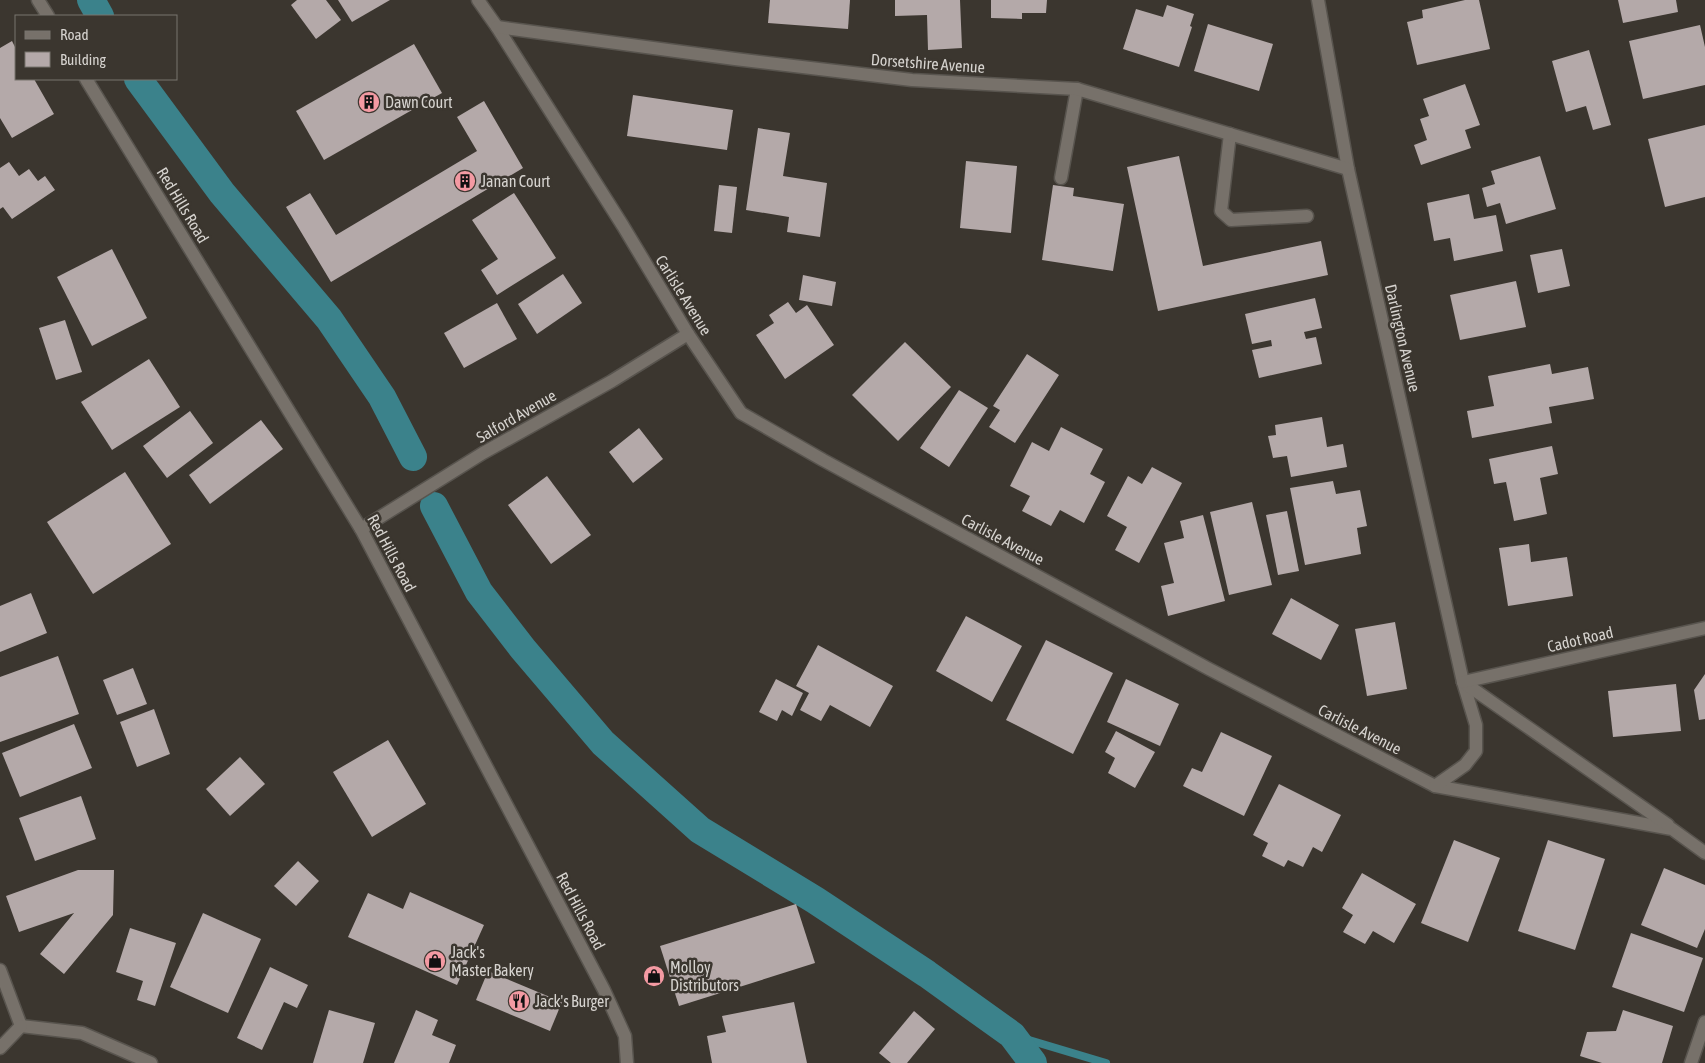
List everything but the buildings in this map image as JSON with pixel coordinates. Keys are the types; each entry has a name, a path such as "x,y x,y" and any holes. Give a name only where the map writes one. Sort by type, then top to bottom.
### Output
{"street":[{"path":"38,0 47,15"},
{"name":"Carlisle Avenue","path":"478,0 497,27 688,334 741,413 823,460 1200,664 1434,786 1672,828 1705,853"},
{"name":"Darlington Avenue","path":"1318,0 1348,169 1463,682 1476,725 1476,751 1465,765 1434,786"},
{"name":"Dorsetshire Avenue","path":"497,27 912,80 1077,89 1348,169"},
{"name":"Red Hills Road","path":"87,80 361,529 604,990 625,1036 627,1063"},
{"path":"1061,178 1077,89"},
{"path":"1230,134 1221,211 1231,220 1307,216"},
{"name":"Salford Avenue","path":"361,529 483,453 612,381 688,334"},
{"name":"Cadot Road","path":"1463,682 1705,628"},
{"path":"1463,682 1672,828"},
{"path":"0,970 21,1026"},
{"path":"1691,1063 1705,1022"},
{"path":"0,1048 21,1026"},
{"path":"21,1026 82,1033 151,1063"}],"waterway":[{"path":"91,0 99,15"},
{"path":"139,80 222,193 329,319 382,397 413,457"},
{"path":"434,506 479,592 523,649 603,743 700,830 815,900 927,974 1012,1035 1033,1063"},
{"path":"1012,1035 1106,1063"}],"place":[{"name":"Dawn Court","path":"369,102"},
{"name":"Janan Court","path":"465,181"},
{"name":"Jack's Master Bakery","path":"435,961"},
{"name":"Molloy Distributors","path":"654,976"},
{"name":"Jack's Burger","path":"519,1001"}]}
